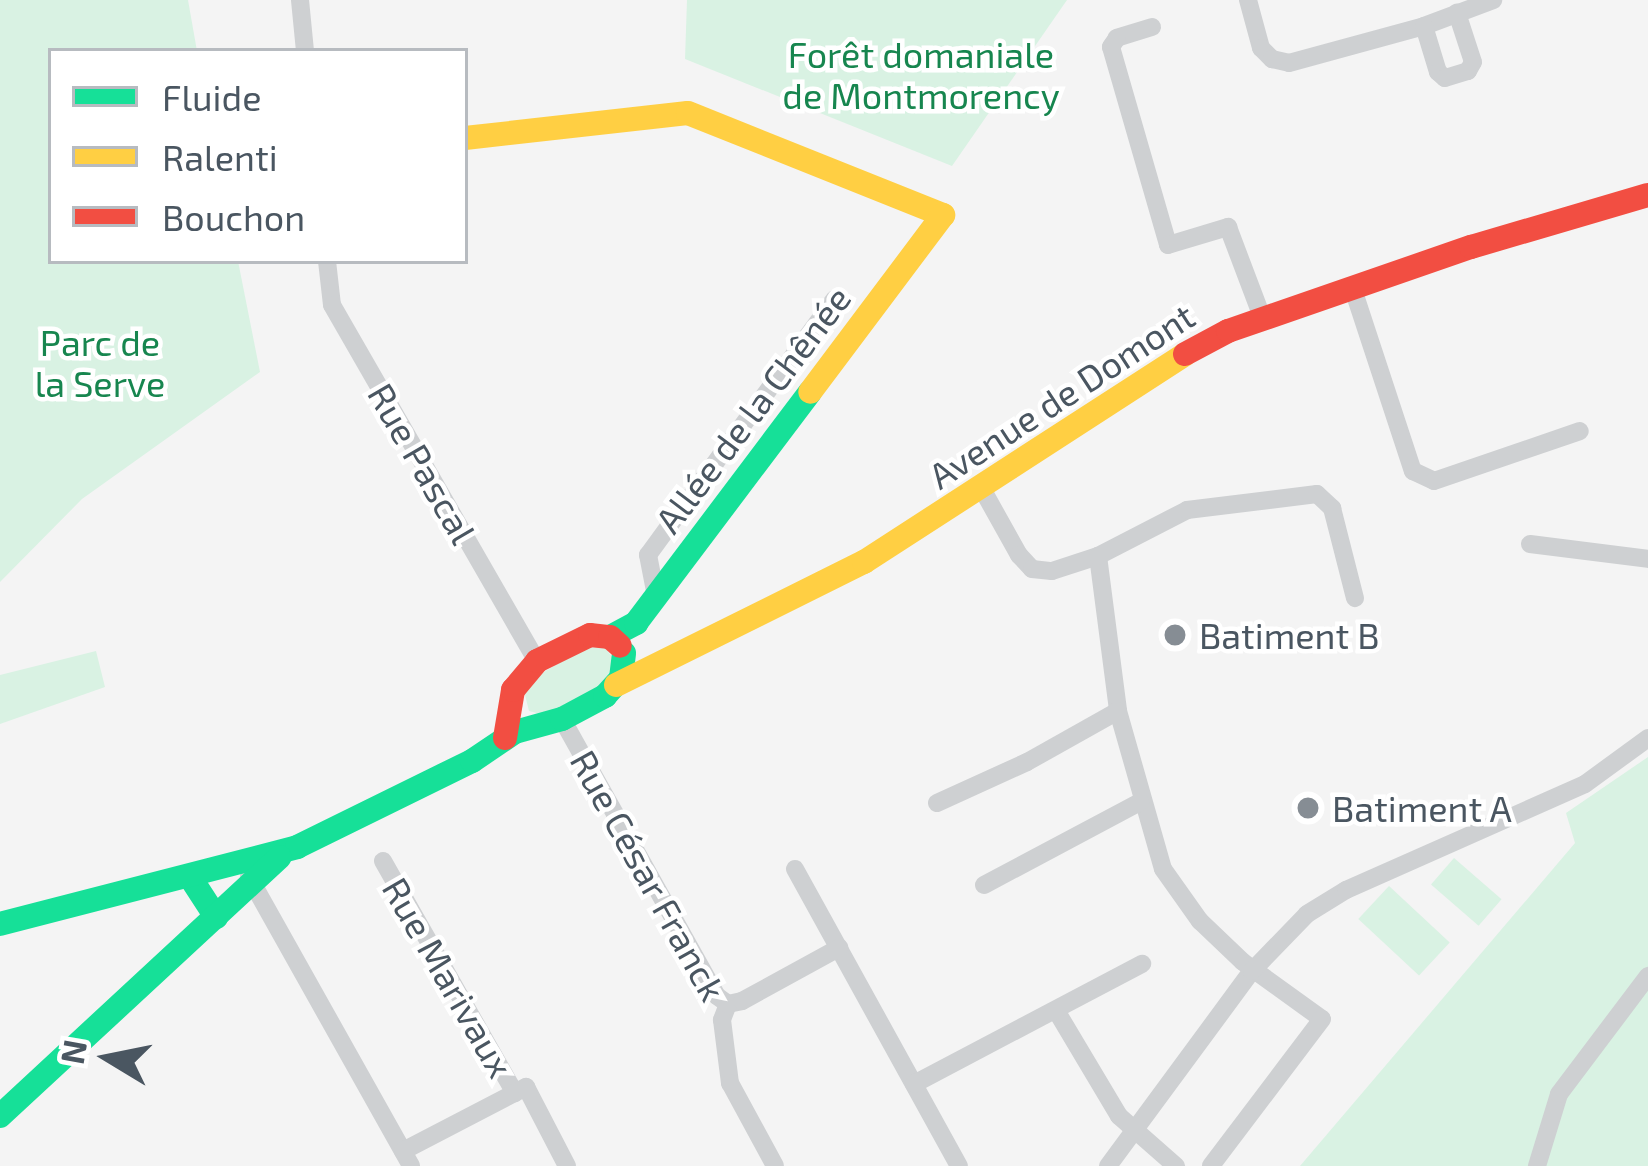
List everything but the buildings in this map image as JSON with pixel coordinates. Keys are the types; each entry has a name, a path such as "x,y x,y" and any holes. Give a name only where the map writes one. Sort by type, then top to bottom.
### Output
{"main road":[{"name":"Allée de la Chênée","path":"468,138 688,113 943,214 622,642"},
{"name":"Avenue de Domont","path":"245,880 287,850 472,761 505,738 550,721 864,562 1173,360 1262,317 1648,195"},
{"path":"505,738 518,679 537,661 580,638 622,642 643,660 671,659"},
{"path":"616,685 624,669 622,642"},
{"path":"514,705 523,719 550,721"},
{"path":"190,877 216,917"},
{"path":"0,924 190,877 245,880"},
{"path":"0,1116 216,917 245,880"}],"street":[{"path":"300,0 305,48"},
{"path":"1248,0 1261,47 1272,58 1289,63 1424,26 1493,0"},
{"path":"1424,26 1438,72 1445,78 1468,71 1473,62 1457,13"},
{"path":"1152,27 1117,38 1111,46 1168,245 1228,227 1262,317"},
{"name":"Rue Pascal","path":"327,264 332,305 537,661"},
{"path":"1352,286 1413,471 1434,481 1580,431"},
{"path":"656,596 648,555 836,299"},
{"path":"981,487 1019,555 1032,568 1052,571 1098,556 1187,510 1318,494 1332,508 1355,598"},
{"path":"1530,544 1648,559"},
{"path":"1098,556 1118,711 1140,802 1163,869 1200,921 1252,971 1322,1018 1211,1166"},
{"path":"937,803 1027,762 1118,711"},
{"name":"Rue César Franck","path":"550,721 717,996 728,1004 722,1020 730,1083 775,1166"},
{"path":"1108,1166 1252,971 1307,914 1346,890 1586,784 1648,738"},
{"path":"985,885 1140,802"},
{"name":"Rue Marivaux","path":"383,861 515,1093"},
{"path":"795,869 959,1166"},
{"path":"245,880 407,1159"},
{"path":"728,1004 742,1001 839,948"},
{"path":"914,1084 1142,964"},
{"path":"1538,1166 1558,1094 1648,976"},
{"path":"1057,1012 1133,1133 1176,1166"},
{"name":"Rue Marivaux","path":"407,1159 526,1088 567,1166"}],"green space":[{"name":"Parc de la Serve","path":"0,0 188,0 196,48 48,48 48,264 239,264 260,372 82,499 0,582"},
{"name":"Forêt domaniale de Montmorency","path":"687,0 1067,0 952,166 685,59"},
{"path":"604,647 615,660 605,685 544,715 529,711 524,691 530,680 585,648"},
{"path":"96,651 105,687 0,724 0,675"},
{"path":"1648,757 1648,1166 1300,1166 1575,843 1566,813"},
{"path":"1454,858 1502,899 1479,926 1431,884"},
{"path":"1389,886 1450,943 1419,976 1358,919"}],"traffic: fast":[{"path":"610,637 636,623 810,392"},
{"path":"0,924 297,847 472,761 515,732 562,719 605,696 621,678 624,653"},
{"path":"0,1116 280,857"},
{"path":"190,877 216,917"}],"traffic: slow":[{"path":"468,138 688,113 943,215 810,392"},
{"path":"616,685 864,562 1185,354"}],"traffic: jam":[{"path":"1185,354 1228,331 1471,247 1648,195"},
{"path":"505,738 513,690 537,661 590,635 610,637 620,646"}],"place":[{"name":"Batiment B","path":"1175,635"},
{"name":"Batiment A","path":"1308,808"}]}
